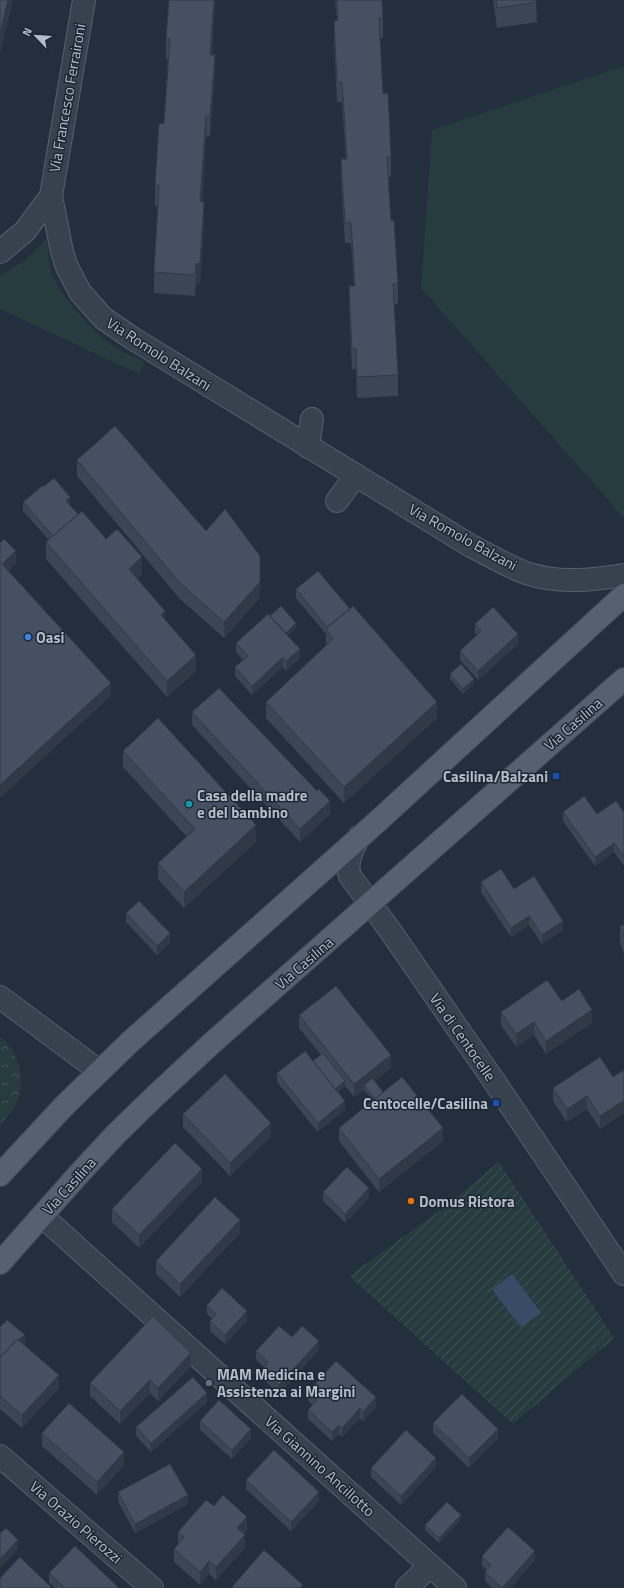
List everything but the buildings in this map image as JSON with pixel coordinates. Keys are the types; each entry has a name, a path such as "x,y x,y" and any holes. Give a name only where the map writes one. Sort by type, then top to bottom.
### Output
{"main road":[{"path":"0,1175 99,1071 359,837 624,595"},
{"name":"Via Casilina","path":"0,1263 80,1172 154,1097 624,679"}],"street":[{"name":"Via Francesco Ferraironi","path":"51,196 84,0"},
{"path":"0,252 26,231 51,196"},
{"name":"Via Romolo Balzani","path":"51,196 67,266 80,292 103,318 132,338 471,546 525,573 557,580 575,580 624,575"},
{"path":"308,447 312,419"},
{"path":"337,502 356,475"},
{"name":"Via di Centocelle","path":"359,837 351,852 348,870 355,883 494,1081 624,1274"},
{"path":"0,997 99,1071"},
{"name":"Via Giannino Ancillotto","path":"42,1216 455,1588"},
{"name":"Via Orazio Pierozzi","path":"0,1456 152,1588"},
{"path":"407,1588 430,1566"}],"green space":[{"path":"624,66 624,518 421,288 432,130"},
{"path":"47,238 51,272 61,291 87,323 106,341 114,347 145,361 139,374 0,309 0,275 14,268 26,259"},
{"path":"0,1037 11,1048 15,1055 20,1071 21,1088 16,1104 0,1125"},
{"path":"499,1162 614,1338 513,1424 349,1276 445,1207"}],"water":[{"path":"512,1274 541,1313 521,1327 492,1289"}],"place":[{"name":"Oasi","path":"28,637"},
{"name":"Casilina/Balzani","path":"556,776"},
{"name":"Casa della madre e del bambino","path":"189,804"},
{"name":"Centocelle/Casilina","path":"496,1103"},
{"name":"Domus Ristora","path":"411,1201"},
{"name":"MAM Medicina e Assistenza ai Margini","path":"209,1383"}]}
